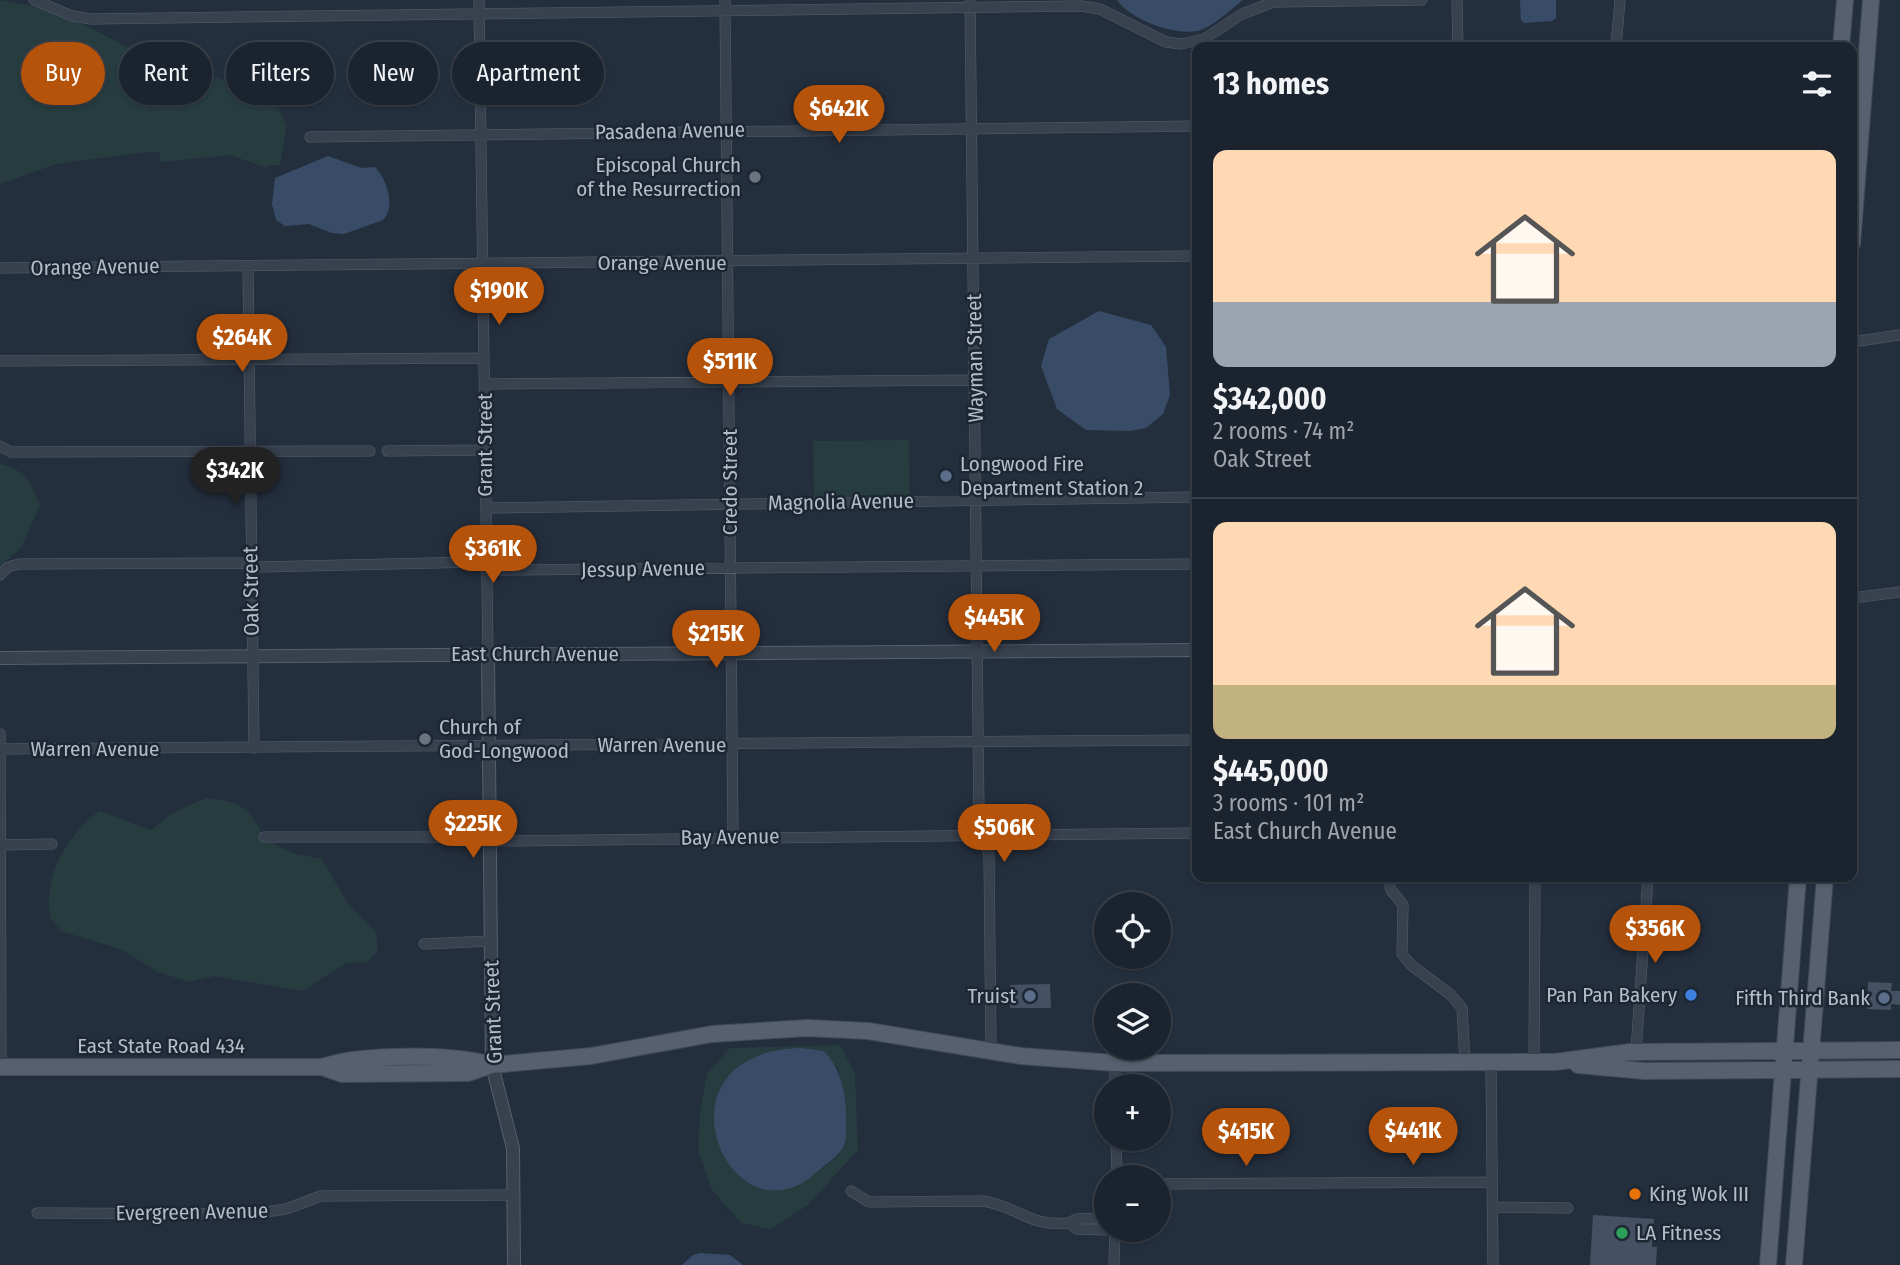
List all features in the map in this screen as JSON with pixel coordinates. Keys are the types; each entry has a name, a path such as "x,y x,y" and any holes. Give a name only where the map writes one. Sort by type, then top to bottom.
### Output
{"main road":[{"path":"1841,42 1845,0"},
{"path":"1857,158 1871,0"},
{"path":"1768,1265 1798,882"},
{"path":"1794,1265 1825,882"},
{"name":"East State Road 434","path":"1,1067 322,1067 342,1060 468,1058 492,1065 585,1057 712,1034 777,1028 868,1031 1051,1059 1115,1063 1555,1062"},
{"path":"1555,1062 1636,1052 1900,1050"},
{"path":"1555,1062 1628,1071 1900,1069"}],"street":[{"path":"34,0 72,16 91,19 480,12 725,4 970,3 1081,6 1100,9 1166,42 1192,43"},
{"name":"Grant Street","path":"480,0 492,1065 511,1129 514,1265"},
{"path":"1206,42 1250,10 1274,2 1422,0"},
{"path":"1457,0 1458,42"},
{"path":"1616,42 1620,0"},
{"name":"Wayman Street","path":"970,3 979,817 989,855 991,1051"},
{"name":"Credo Street","path":"725,4 733,837"},
{"name":"Pasadena Avenue","path":"310,137 1192,126"},
{"name":"Orange Avenue","path":"0,268 728,263 1192,256"},
{"name":"Oak Street","path":"248,266 247,359 254,748"},
{"path":"1857,341 1900,335"},
{"path":"0,361 484,358"},
{"path":"485,384 975,380"},
{"path":"1,447 12,452 370,451"},
{"path":"387,451 485,450"},
{"name":"Magnolia Avenue","path":"485,508 1192,497"},
{"name":"Jessup Avenue","path":"0,575 8,567 33,564 475,562 496,570 1192,564"},
{"path":"1857,597 1900,592"},
{"name":"East Church Avenue","path":"0,658 1192,650"},
{"path":"0,734 1,1067"},
{"name":"Warren Avenue","path":"0,749 1192,740"},
{"name":"Bay Avenue","path":"264,837 490,839 1192,834"},
{"path":"1,845 52,844"},
{"path":"1389,882 1391,890 1403,905 1402,954 1411,965 1451,995 1462,1009 1465,1062"},
{"path":"1534,1062 1535,882"},
{"path":"1636,1052 1648,882"},
{"path":"424,944 490,942"},
{"path":"1491,1062 1493,1265"},
{"path":"1115,1063 1115,1074"},
{"path":"1171,1184 1492,1182"},
{"path":"851,1191 869,1202 996,1203 1040,1224 1094,1218"},
{"name":"Evergreen Avenue","path":"37,1213 253,1214 286,1209 321,1196 513,1195"},
{"path":"1492,1208 1568,1208"},
{"path":"1068,1223 1077,1229 1094,1230"},
{"path":"1114,1265 1115,1242"}],"green space":[{"path":"0,0 38,7 87,26 119,43 119,105 212,105 212,77 226,81 226,105 277,105 287,125 280,165 269,165 267,168 230,155 160,162 160,152 147,152 56,164 0,184"},
{"path":"909,440 910,496 814,497 813,441"},
{"path":"0,464 16,470 26,478 40,505 21,548 0,566"},
{"path":"206,798 233,803 246,810 262,833 260,842 270,842 292,853 322,859 348,904 376,932 378,950 368,962 346,963 303,991 215,976 190,982 157,972 123,950 61,931 50,918 50,887 60,858 76,833 99,811 151,830 172,813"},
{"path":"840,1045 855,1073 858,1150 808,1205 771,1229 741,1223 712,1190 698,1151 700,1113 707,1073 730,1048","holes":["779,1049 837,1066 845,1110 839,1155 815,1174 744,1062"]}],"water":[{"path":"1117,0 1243,0 1209,26 1187,32 1142,20"},
{"path":"1520,0 1556,0 1556,18 1552,21 1524,23 1521,20"},
{"path":"328,156 361,168 375,167 388,193 389,208 383,220 344,234 332,233 309,224 285,226 276,220 272,204 275,178"},
{"path":"1099,311 1151,325 1166,347 1170,395 1163,414 1146,428 1130,431 1086,430 1057,409 1041,366 1049,339"},
{"path":"800,1048 824,1051 837,1070 844,1091 845,1142 836,1157 817,1172 785,1190 756,1187 733,1169 718,1142 714,1110 725,1081 753,1058"},
{"path":"693,1255 730,1255 743,1265 682,1265"}],"building":[{"name":"Fifth Third Bank","path":"1868,982 1892,983 1891,991 1900,991 1900,1005 1891,1004 1891,1010 1867,1009"},
{"name":"Truist","path":"1050,984 1051,1008 1010,1008 1010,985"},
{"name":"LA Fitness","path":"1593,1215 1654,1219 1652,1247 1657,1247 1656,1265 1590,1265"}],"place":[{"name":"Episcopal Church of the Resurrection","path":"755,177"},
{"name":"Longwood Fire Department Station 2","path":"946,476"},
{"name":"Church of God-Longwood","path":"425,739"},
{"name":"Pan Pan Bakery","path":"1691,995"},
{"name":"Truist","path":"1030,996"},
{"name":"Fifth Third Bank","path":"1884,998"},
{"name":"King Wok III","path":"1635,1194"},
{"name":"LA Fitness","path":"1622,1233"}]}
